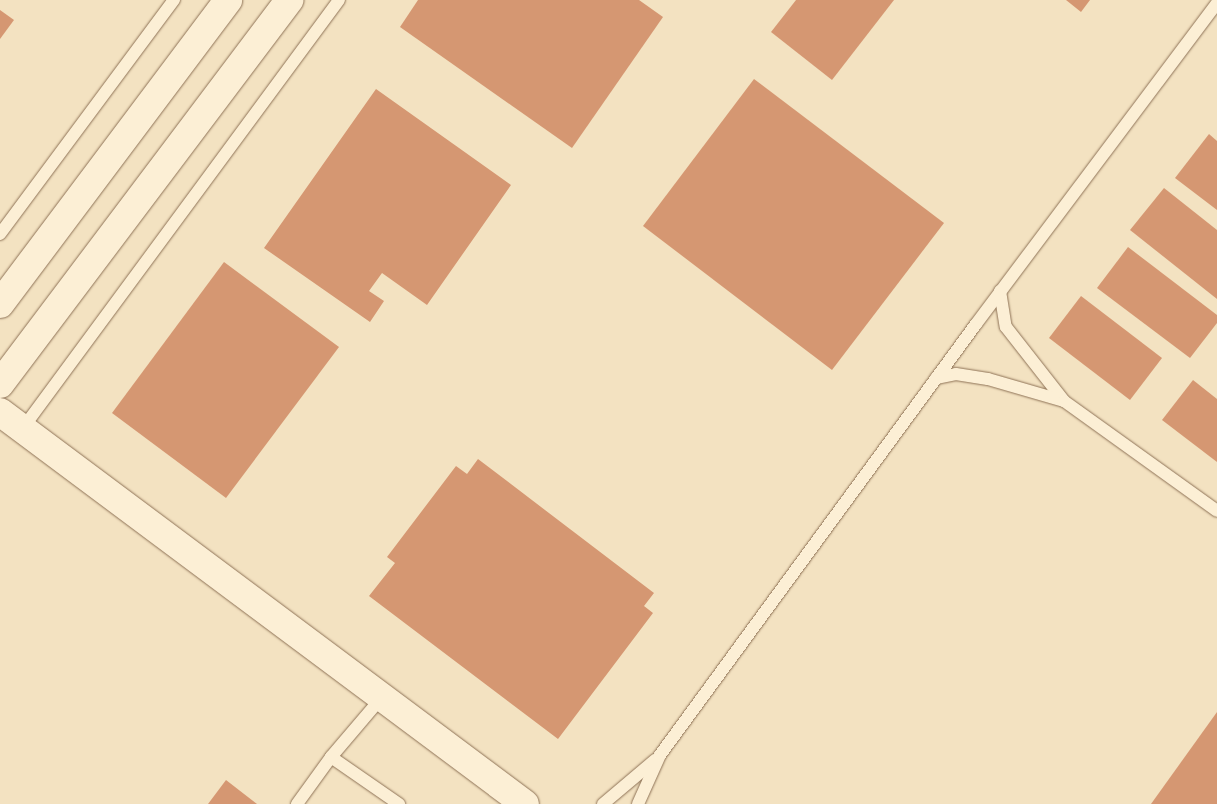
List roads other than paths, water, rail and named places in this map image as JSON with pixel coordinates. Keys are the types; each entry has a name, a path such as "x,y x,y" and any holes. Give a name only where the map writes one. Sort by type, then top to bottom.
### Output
{"street":[{"path":"0,304 228,0"},
{"path":"0,384 289,0"},
{"path":"0,412 525,804"}],"lane":[{"path":"0,234 174,0"},
{"path":"22,428 338,0"},
{"path":"638,804 660,755 1000,291 1217,3"},
{"path":"1000,291 1006,327 1064,401 1217,511"},
{"path":"936,378 956,374 988,379 1064,401"},
{"path":"301,803 331,757 382,697"},
{"path":"604,804 660,755"},
{"path":"331,757 399,804"}]}
